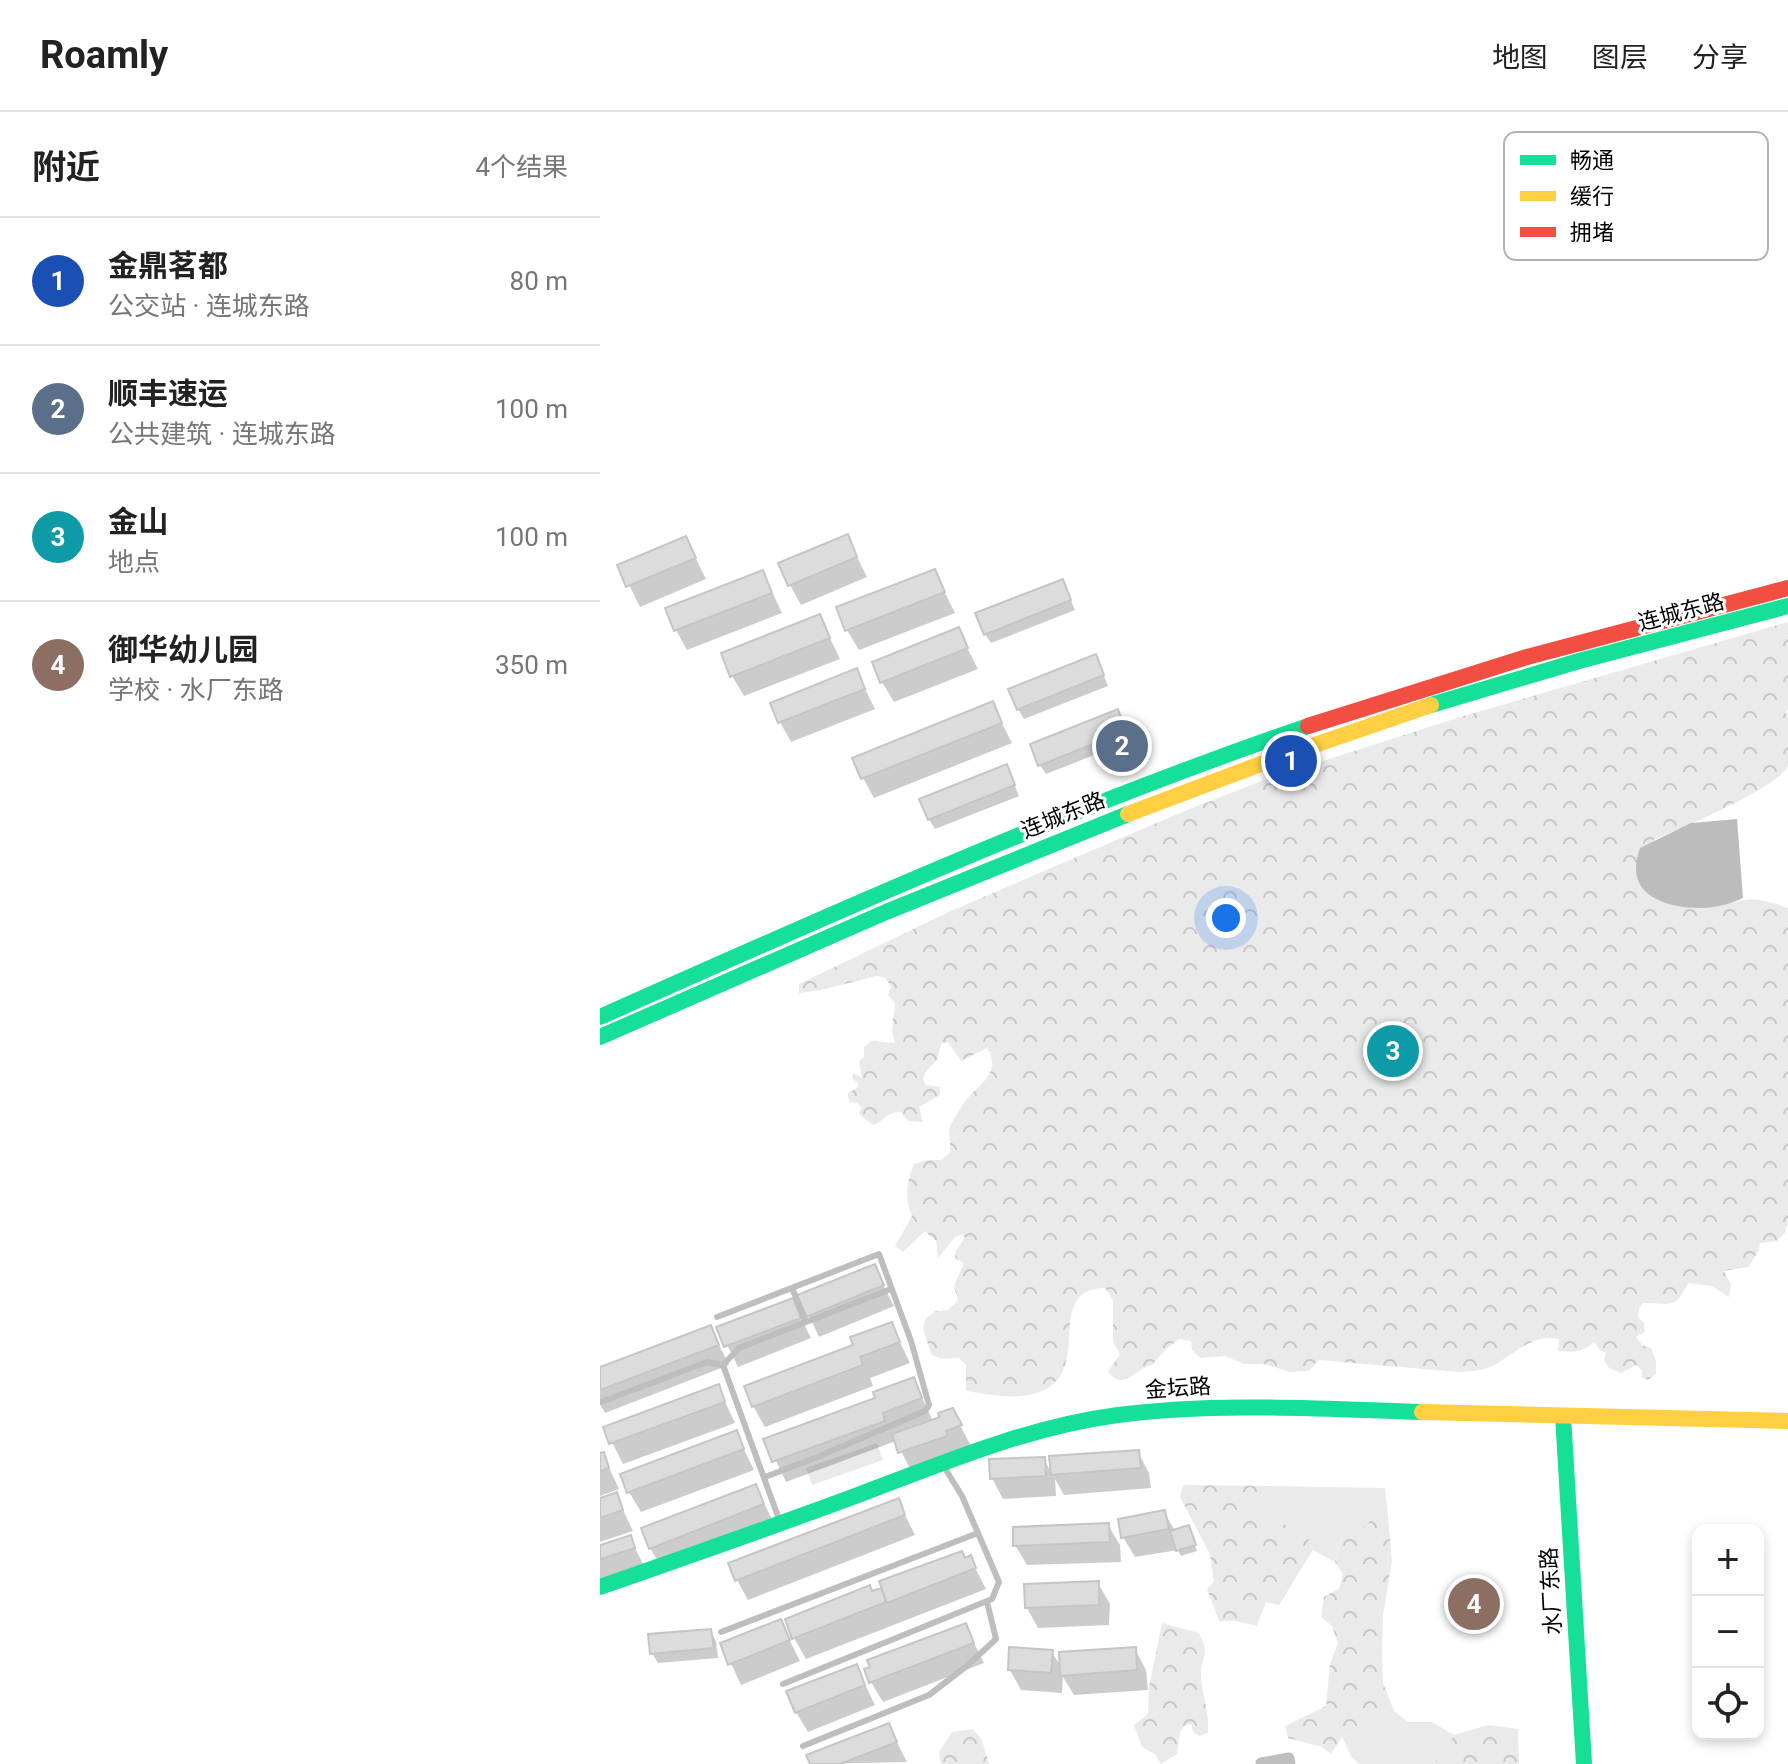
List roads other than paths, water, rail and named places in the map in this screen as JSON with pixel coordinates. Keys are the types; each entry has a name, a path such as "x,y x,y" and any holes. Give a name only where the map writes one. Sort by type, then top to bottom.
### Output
{"main road":[{"name":"连城东路","path":"600,1017 936,870 1223,757 1369,705 1513,659 1788,588"},
{"name":"连城东路","path":"600,1037 941,888 1240,770 1518,677 1788,606"},
{"name":"金坛路","path":"600,1587 781,1524 1003,1441 1079,1421 1188,1408 1788,1421"},
{"name":"水厂东路","path":"1563,1416 1584,1764"}],"street":[{"path":"1261,1763 1289,1758 1290,1764"}],"lane":[{"path":"717,1317 879,1254 911,1341 929,1405 925,1411 765,1477"},
{"path":"792,1288 806,1322"},
{"path":"723,1365 739,1348 891,1289"},
{"path":"601,1402 707,1362 723,1365"},
{"path":"723,1365 781,1524"},
{"path":"783,1684 992,1599 999,1582 962,1496 942,1463"},
{"path":"721,1632 978,1533"},
{"path":"803,1746 929,1695 968,1665 996,1639 987,1602"}],"place":[{"name":"顺丰速运","path":"1122,746"},
{"name":"金鼎茗都","path":"1291,761"},
{"name":"金山","path":"1393,1051"},
{"name":"御华幼儿园","path":"1474,1604"}]}
